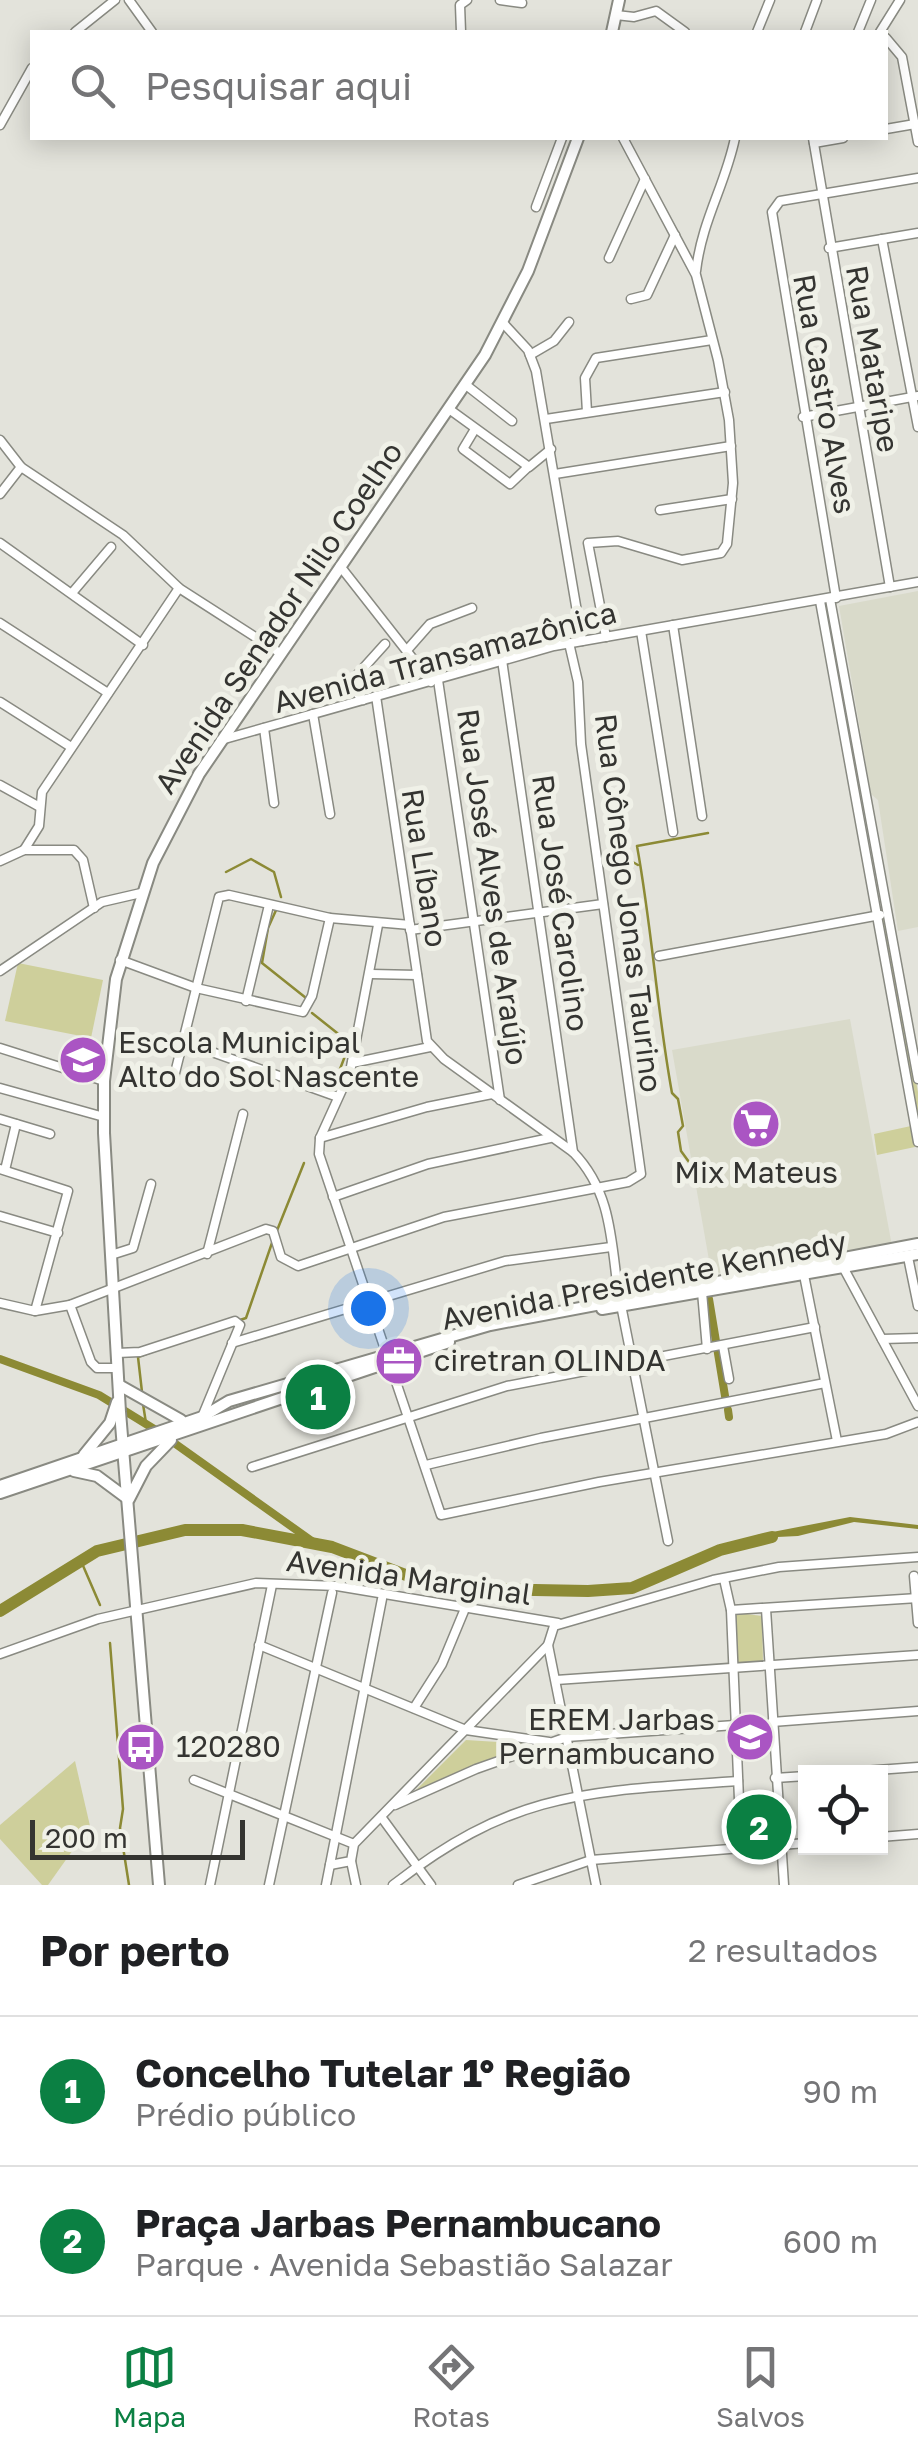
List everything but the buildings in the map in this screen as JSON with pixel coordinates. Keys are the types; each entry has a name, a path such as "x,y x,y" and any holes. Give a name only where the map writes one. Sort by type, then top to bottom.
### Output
{"main road":[{"path":"612,30 619,0"},
{"name":"Avenida Senador Nilo Coelho","path":"159,1885 129,1500 118,1411 104,1118 104,1080 120,960 167,834 220,740 449,410 504,324 535,255 577,140"},
{"name":"Avenida Presidente Kennedy","path":"0,1486 84,1456 155,1441 328,1370 620,1302 918,1244"},
{"name":"Avenida Presidente Kennedy","path":"620,1302 913,1256"},
{"name":"Avenida Presidente Kennedy","path":"264,1397 387,1357"},
{"path":"119,1390 158,1410 178,1429"},
{"path":"84,1456 118,1411"},
{"path":"67,1470 97,1476 129,1500 155,1441"},
{"name":"Avenida Presidente Kennedy","path":"0,1494 124,1447"}],"street":[{"path":"78,30 115,0"},
{"path":"129,0 151,30"},
{"path":"461,30 460,4 467,0"},
{"path":"500,0 522,2"},
{"path":"650,10 653,0"},
{"path":"759,30 770,0"},
{"path":"806,30 817,0"},
{"path":"859,30 870,0"},
{"path":"881,30 900,0"},
{"path":"616,16 660,12 682,30"},
{"path":"888,40 902,57 918,142"},
{"path":"0,124 30,72"},
{"path":"909,90 918,80"},
{"path":"888,130 916,124"},
{"path":"536,207 561,140"},
{"path":"606,637 586,549 592,542 618,541 672,560 721,552 727,544 732,499 725,392 696,274 624,140"},
{"path":"696,274 704,222 724,182 734,140"},
{"name":"Rua Mataripe","path":"813,140 890,588"},
{"path":"822,195 918,178"},
{"path":"609,258 645,179"},
{"name":"Rua Castro Alves","path":"822,195 780,201 773,207 772,220 840,654 918,1079"},
{"path":"829,248 918,233"},
{"path":"631,299 647,295 675,234"},
{"path":"882,239 916,397 918,427"},
{"path":"530,355 554,342 569,322"},
{"path":"504,324 530,355 546,419 582,641"},
{"path":"588,412 586,378 596,358 712,340"},
{"path":"466,385 512,421"},
{"path":"546,419 725,392"},
{"path":"803,417 916,397"},
{"path":"449,410 528,466"},
{"path":"475,429 464,451 510,484 551,449"},
{"path":"0,440 22,467 123,535 179,588 280,653"},
{"path":"556,474 730,446"},
{"path":"0,494 22,467"},
{"path":"660,510 732,499"},
{"path":"0,543 143,644"},
{"path":"72,593 111,547"},
{"name":"Rua José Alves de Araújo","path":"340,566 435,681 476,922 496,1097"},
{"name":"Avenida Transamazônica","path":"220,740 569,643 918,582"},
{"path":"24,850 39,826 42,792 179,588"},
{"path":"820,601 918,1142"},
{"path":"408,649 430,624 472,608"},
{"path":"0,623 108,693"},
{"path":"673,625 702,816"},
{"path":"641,630 672,832"},
{"name":"Rua Cônego Jonas Taurino","path":"569,643 578,682 581,744 642,1168 628,1182 601,1187"},
{"path":"363,700 349,684 385,644"},
{"path":"830,656 840,654"},
{"name":"Rua José Carolino","path":"502,660 573,1152"},
{"name":"Rua Líbano","path":"376,696 430,1047"},
{"path":"0,702 71,746"},
{"path":"312,714 330,814"},
{"path":"264,728 274,803"},
{"path":"0,786 38,806"},
{"path":"0,861 24,850 79,852 94,908"},
{"path":"0,971 94,908 113,898 142,893"},
{"path":"172,1085 217,899 228,894 330,918 410,928 539,915 603,904"},
{"path":"246,1001 269,906"},
{"path":"659,956 888,913"},
{"path":"120,960 196,988 293,1012 306,1010 330,918"},
{"path":"378,925 370,974 356,1020 352,1062 320,1138 319,1154 442,1515 653,1473 886,1434 918,1422"},
{"path":"370,974 417,975"},
{"path":"184,1042 338,1097"},
{"path":"352,1062 430,1047 573,1152 601,1187 631,1362 668,1541"},
{"path":"0,1048 104,1080"},
{"path":"0,1088 104,1118"},
{"path":"320,1138 427,1107 496,1097"},
{"path":"208,1254 243,1114"},
{"path":"0,1119 50,1134"},
{"path":"16,1124 2,1170 62,1186 68,1192 35,1311"},
{"path":"333,1197 428,1164 552,1138"},
{"path":"111,1255 133,1248 151,1184"},
{"path":"0,1303 35,1311 70,1305 266,1229 273,1232 284,1260 298,1266 444,1218 601,1187"},
{"path":"0,1216 58,1233"},
{"path":"232,1343 523,1256 611,1247"},
{"path":"913,1256 918,1306"},
{"path":"843,1267 918,1405"},
{"path":"804,1275 837,1441"},
{"path":"702,1292 729,1379"},
{"path":"70,1305 89,1359 97,1368 118,1368"},
{"path":"117,1353 140,1352 237,1322 205,1421"},
{"path":"252,1466 508,1386 815,1327"},
{"path":"882,1339 918,1338"},
{"path":"426,1466 642,1418 825,1384"},
{"path":"356,1885 351,1861 354,1844 548,1645 558,1623 722,1579 836,1560 918,1557"},
{"path":"914,1576 918,1624"},
{"path":"722,1579 729,1585 731,1610 741,1847"},
{"name":"Avenida Marginal","path":"0,1654 136,1610 228,1586 280,1582 468,1605 558,1623"},
{"path":"210,1885 272,1585"},
{"path":"269,1885 332,1593"},
{"path":"731,1610 917,1598"},
{"path":"326,1885 382,1600"},
{"path":"766,1609 784,1885"},
{"path":"414,1708 442,1664 464,1610"},
{"path":"259,1644 466,1730 549,1742"},
{"path":"548,1645 596,1885"},
{"path":"556,1680 918,1656"},
{"path":"772,1722 918,1711"},
{"path":"394,1806 567,1737 735,1724"},
{"path":"888,1769 918,1767"},
{"path":"775,1778 798,1777"},
{"path":"194,1780 354,1844"},
{"path":"393,1885 484,1824 577,1794 738,1780"},
{"path":"382,1818 431,1885"},
{"path":"888,1836 918,1834"},
{"path":"518,1885 591,1860 798,1844"},
{"path":"330,1865 351,1861"}],"shaded area":[{"path":"918,591 918,927 898,931 878,800 871,794 839,606"},
{"path":"850,1019 892,1246 834,1257 812,1255 734,1265 712,1277 672,1050"},
{"path":"850,1517 918,1525 918,1529 854,1522 798,1536 757,1538 757,1535"}],"green space":[{"path":"886,919 918,1092 918,1120 881,920"},
{"path":"18,963 103,980 91,1038 5,1021"},
{"path":"911,1126 915,1147 877,1155 874,1134"},
{"path":"739,1613 762,1616 763,1663 737,1663 735,1617"},
{"path":"466,1740 529,1744 409,1797"},
{"path":"75,1761 90,1826 48,1885 42,1885 0,1839 0,1825"},
{"path":"773,1807 773,1837 745,1839 743,1808"}],"waterway":[{"path":"689,1162 681,1151 678,1132 683,1126 678,1099 672,1093 637,846 708,833"},
{"path":"608,858 622,856 638,865"},
{"path":"226,872 251,859 274,872 281,897"},
{"path":"277,908 268,928 262,963 306,998"},
{"path":"312,1013 346,1040 345,1056 332,1090"},
{"path":"276,1233 304,1163"},
{"path":"237,1321 246,1318 273,1240"},
{"path":"709,1299 726,1402"},
{"path":"142,1392 138,1357 154,1351"},
{"path":"0,1359 99,1395 159,1432"},
{"path":"143,1404 146,1423"},
{"path":"728,1410 729,1417"},
{"path":"170,1440 316,1544"},
{"path":"0,1611 97,1551 185,1530 242,1530 332,1547 440,1588 588,1591 632,1588 720,1550 772,1537"},
{"path":"332,1581 352,1554"},
{"path":"81,1561 100,1605"},
{"path":"110,1643 123,1809 120,1828 129,1885"}],"place":[{"name":"Escola Municipal Alto do Sol Nascente","path":"83,1060"},
{"name":"Mix Mateus","path":"756,1124"},
{"name":"ciretran OLINDA","path":"399,1361"},
{"name":"Concelho Tutelar 1° Região","path":"318,1397"},
{"name":"EREM Jarbas Pernambucano","path":"750,1737"},
{"name":"120280","path":"141,1747"},
{"name":"Praça Jarbas Pernambucano","path":"759,1827"}]}
